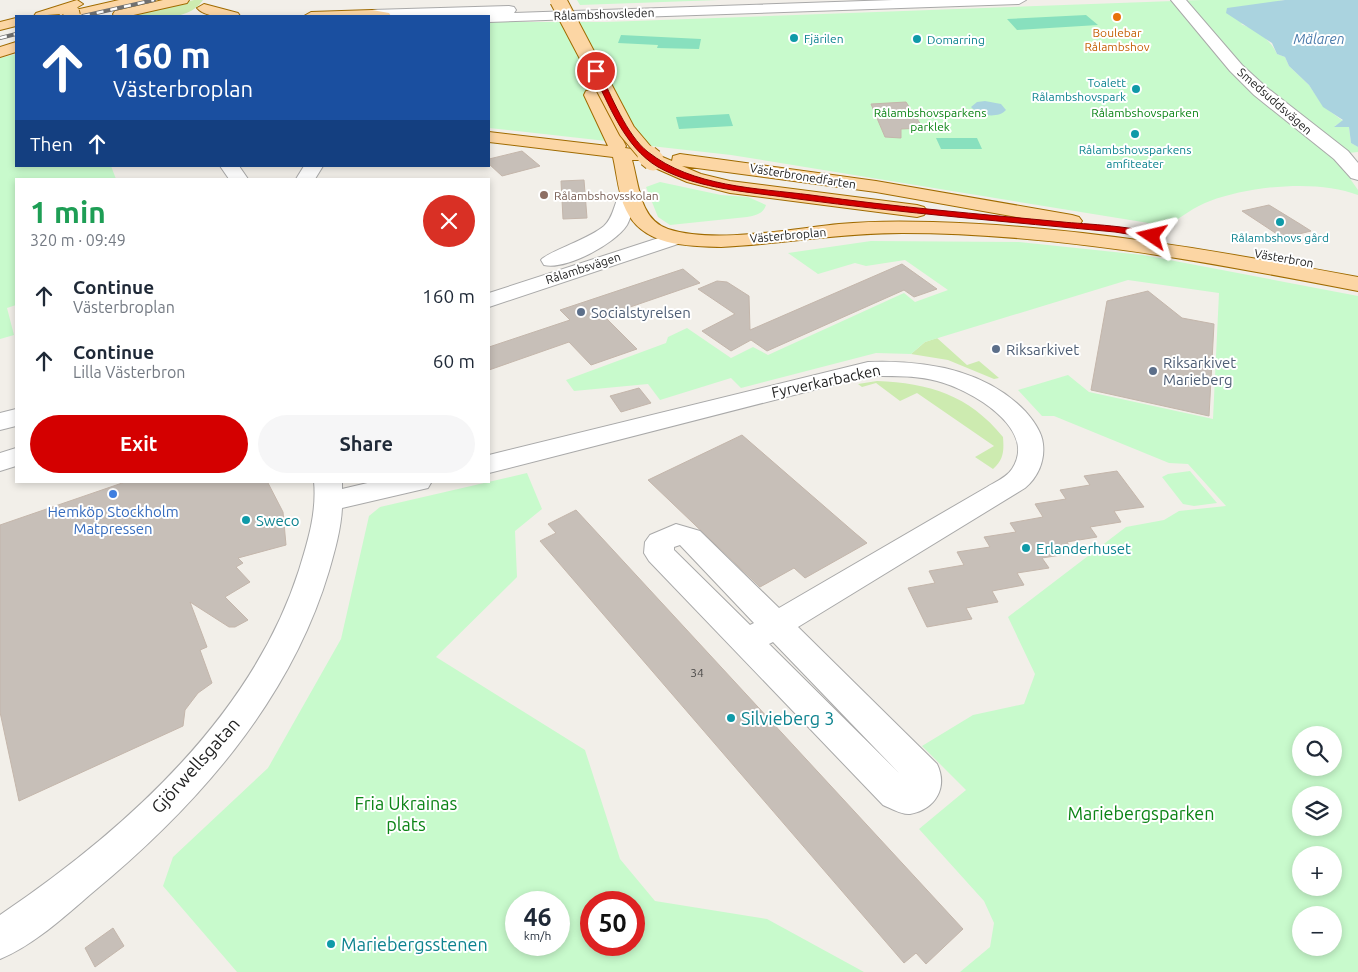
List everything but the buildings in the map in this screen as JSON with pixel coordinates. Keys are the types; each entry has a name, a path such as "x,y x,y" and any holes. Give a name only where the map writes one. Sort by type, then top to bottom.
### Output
{"main road":[{"path":"45,15 76,7 138,0"},
{"path":"115,15 182,0"},
{"name":"Västerbroplan","path":"544,0 612,133 622,157 635,212 641,220 658,232 677,238 748,239 899,226"},
{"path":"558,0 627,131 643,152 653,160 686,176 730,187"},
{"path":"203,7 230,15"},
{"path":"0,26 15,22"},
{"path":"0,31 15,27"},
{"path":"0,42 15,38"},
{"path":"0,52 15,47"},
{"name":"Västerbronedfarten","path":"490,137 752,168 1009,208 1115,229"},
{"path":"630,189 638,180 658,178 694,185 764,191"},
{"name":"Västerbroplan","path":"677,238 767,222 778,215 783,207 764,191"},
{"name":"Västerbron","path":"764,191 885,208 1115,229 1303,267 1358,284"},
{"name":"Västerbron","path":"899,226 1011,230 1303,267 1358,271"}],"street":[{"name":"Rålambshovsleden","path":"404,15 822,0"},
{"name":"Rålambshovsleden","path":"490,18 1018,0"},
{"name":"Smedsuddsvägen","path":"1178,0 1254,85 1341,155 1358,174"},
{"path":"230,167 237,178"},
{"path":"306,178 313,167"},
{"name":"Rålambsvägen","path":"490,280 564,256 593,243 620,218 623,201 630,189"},
{"name":"Rålambsvägen","path":"490,300 677,238"},
{"name":"Fyrverkarbacken","path":"490,464 868,369 894,368 946,376 996,399 1020,420 1029,434 1032,456 1024,474 997,494 747,642"},
{"path":"0,422 15,417"},
{"path":"0,462 15,457"},
{"path":"329,491 400,483"},
{"name":"Gjörwellsgatan","path":"0,939 70,888 117,847 161,805 229,733 286,641 309,585 329,491"},
{"path":"676,534 690,538 924,774 924,786 908,798 896,794 747,642 659,552 660,542 676,534"}],"green space":[{"path":"194,0 203,0 196,8 181,15 128,15"},
{"path":"577,0 719,0 580,5"},
{"name":"Rålambshovsparken","path":"1201,0 1285,0 1278,1 1241,24 1262,36 1271,44 1277,54 1285,57 1289,66 1309,85 1323,106 1343,121 1335,126 1349,127 1351,143 1358,147 1358,152 1348,153 1344,170 1358,190 1358,195 1324,187 1304,186 1284,186 1244,191 1204,203 1167,226 731,155 490,128 490,22 606,22"},
{"path":"1086,15 1098,25 1017,30 1007,19"},
{"path":"621,35 701,39 699,49 657,48 658,45 618,43"},
{"path":"15,54 15,167 111,167 116,178 15,178 15,305 7,308 14,335 0,339 0,58"},
{"path":"729,114 733,126 679,129 676,117"},
{"path":"936,138 977,138 982,149 941,149"},
{"path":"660,182 721,195 748,197 766,205 761,212 747,217 670,225 658,217 646,187"},
{"name":"Mariebergsparken","path":"871,241 1019,242 1143,255 1358,296 1358,972 960,972 990,947 994,923 984,901 919,829 966,790 922,746 973,715 1024,704 1035,674 1008,617 1126,527 1164,520 1179,511 1226,506 1188,464 1169,463 1054,416 1042,416 1018,390 1068,375 1089,392 1213,419 1219,293 1128,280 925,342 911,354 876,353 741,388 731,378 660,400 648,384 574,391 566,380 666,343 668,337 687,328 731,358 753,347 768,355 904,293 915,302 948,290 905,260 866,266 855,263 818,274 788,253"},
{"path":"937,338 967,365 979,361 999,378 994,379 948,360 911,354 925,342"},
{"path":"877,381 896,382 931,389 962,401 990,423 1003,437 1003,450 997,466 993,469 975,457 994,446 917,393 900,401 876,383 862,387 858,384"},
{"path":"1190,471 1217,503 1194,506 1183,504 1162,477 1168,474"},
{"name":"Fria Ukrainas plats","path":"527,473 542,509 515,531 517,577 436,657 585,750 620,859 655,901 767,919 864,972 237,972 163,886 173,857 268,768 341,639 369,516 380,507"}],"water":[{"name":"Mälaren","path":"1285,0 1358,0 1358,147 1351,143 1349,127 1334,127 1343,120 1323,107 1309,85 1289,66 1285,57 1277,54 1272,43 1226,13 1227,8"},
{"path":"985,101 1001,104 1006,110 998,115 988,115 978,113 971,107 977,102"}],"railway":[{"path":"87,15 154,0"},
{"path":"0,38 15,34"}],"place":[{"name":"Boulebar Rålambshov","path":"1117,17"},
{"name":"Fjärilen","path":"794,38"},
{"name":"Domarring","path":"917,39"},
{"name":"Toalett Rålambshovspark","path":"1136,89"},
{"name":"Rålambshovsparkens amfiteater","path":"1135,134"},
{"name":"Rålambshovsskolan","path":"544,195"},
{"name":"Rålambshovs gård","path":"1280,222"},
{"name":"Socialstyrelsen","path":"581,312"},
{"name":"Riksarkivet","path":"996,349"},
{"name":"Riksarkivet Marieberg","path":"1153,371"},
{"name":"Hemköp Stockholm Matpressen","path":"113,494"},
{"name":"Sweco","path":"246,520"},
{"name":"Erlanderhuset","path":"1026,548"},
{"name":"Silvieberg 3","path":"731,718"},
{"name":"Mariebergsstenen","path":"331,944"}],"route":[{"path":"596,71 627,131 643,152 661,166 694,178 730,187 877,207 1115,229 1152,236"}],"park label":[{"name":"Rålambshovsparkens parklek","path":"930,119"}]}
